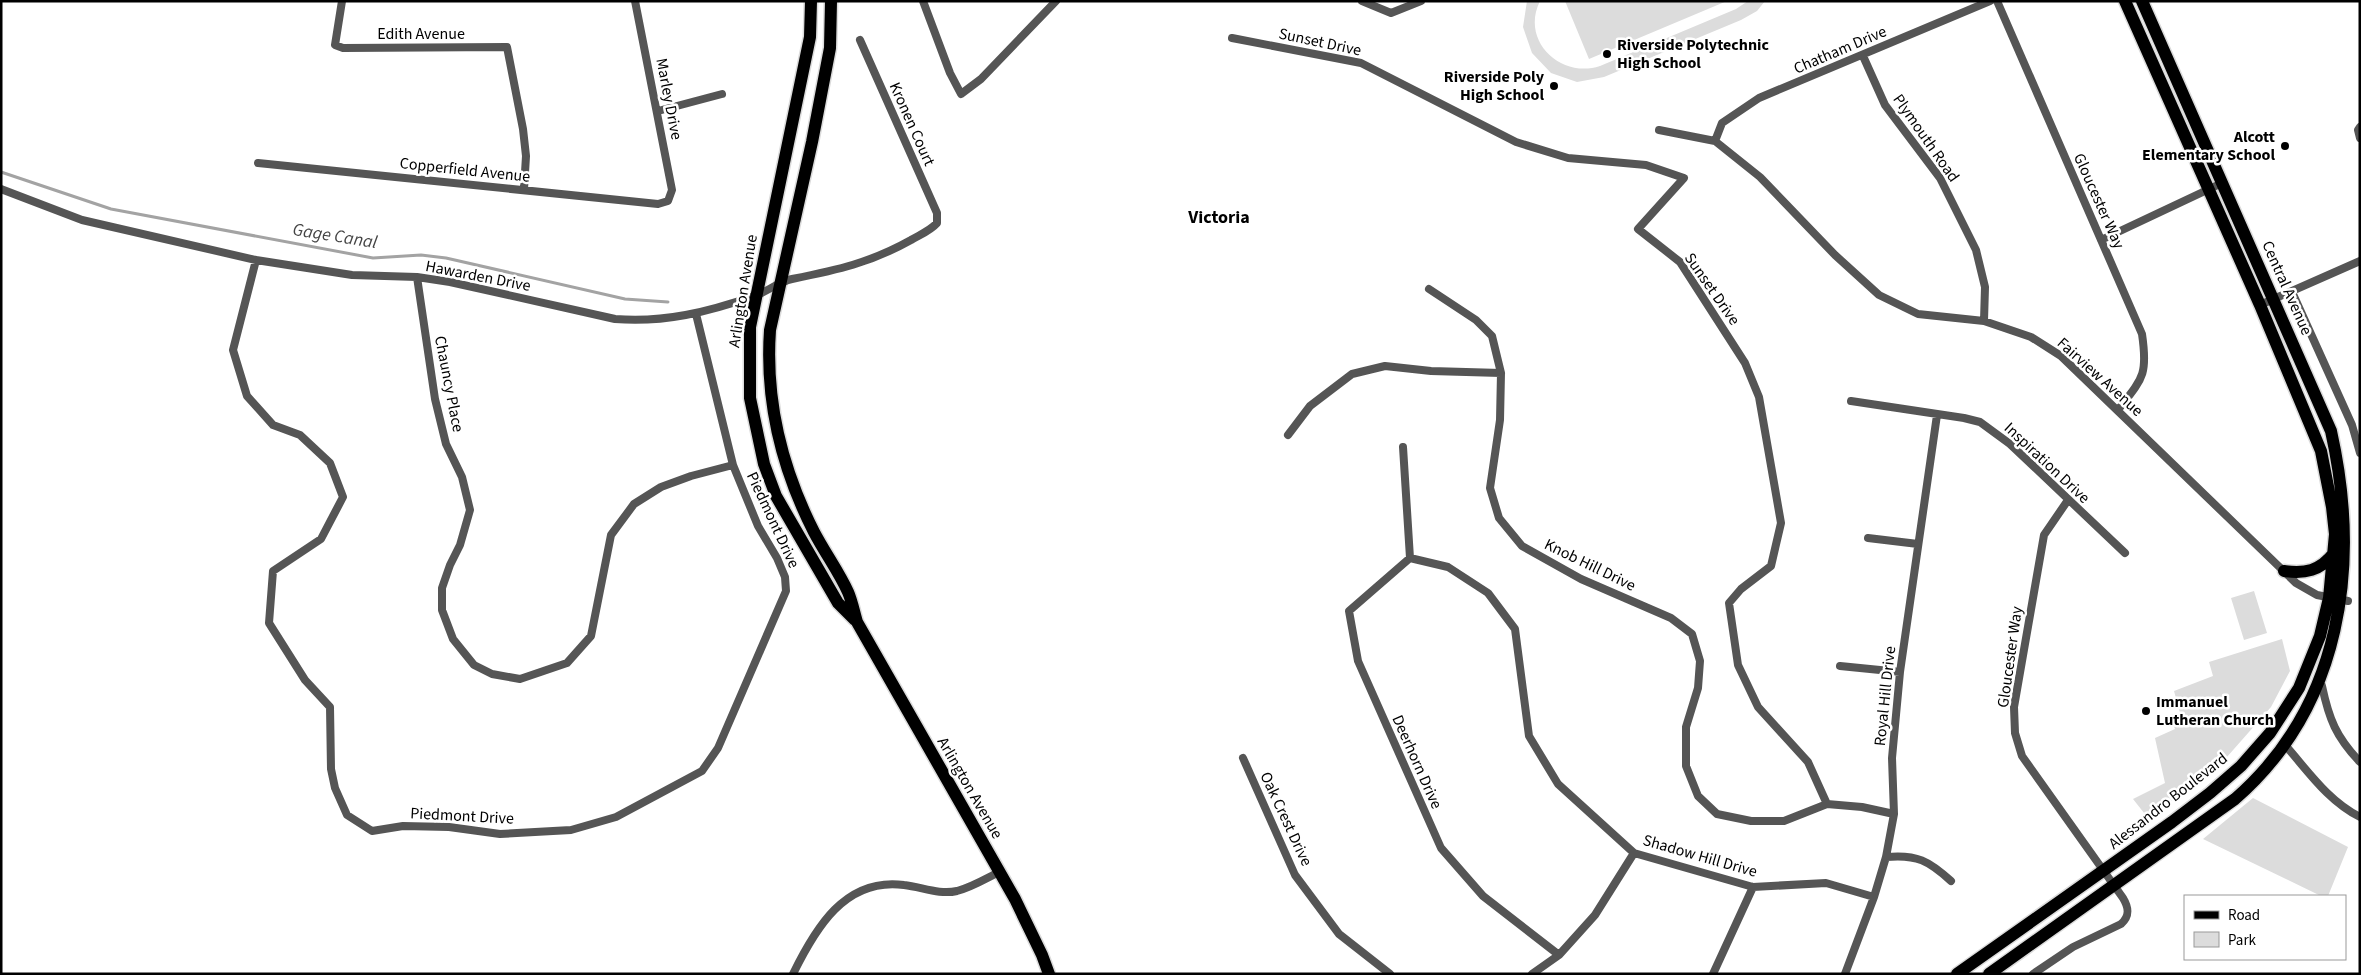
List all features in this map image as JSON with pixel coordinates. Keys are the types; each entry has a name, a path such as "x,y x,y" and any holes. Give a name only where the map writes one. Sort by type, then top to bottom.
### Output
{"main road":[{"name":"Arlington Avenue","path":"811,1 810,37 750,327 750,389 756,433 764,464 776,496 838,603 857,622"},
{"name":"Arlington Avenue","path":"831,1 830,48 812,142 770,330 768,362 774,422 798,496 814,532 848,592 857,622 1030,928 1049,974"},
{"name":"Central Avenue","path":"2125,1 2260,305 2321,451 2332,507 2335,534 2329,598"},
{"name":"Central Avenue","path":"2142,1 2331,431 2343,466 2352,532 2352,578 2348,601"},
{"path":"2284,571 2302,573 2315,570 2334,553"},
{"name":"Alessandro Boulevard","path":"1957,974 2210,793 2241,766 2284,715 2306,673 2320,636 2329,598"},
{"path":"1989,974 2234,800 2262,774 2313,705 2336,651 2348,601"},
{"path":"2285,745 2282,735 2307,690 2306,673"}],"street":[{"name":"Edith Avenue","path":"342,1 335,46 343,48 508,47 526,147 524,189"},
{"name":"Marley Drive","path":"636,1 672,190 668,201"},
{"path":"923,1 950,73 961,94 982,79 1056,1"},
{"path":"1362,1 1392,13 1421,1"},
{"name":"Chatham Drive","path":"1715,141 1722,123 1760,98 1990,1"},
{"name":"Gloucester Way","path":"1997,1 2142,334 2146,358 2141,380 2118,410"},
{"name":"Sunset Drive","path":"1232,38 1361,63 1516,142 1568,158 1646,165 1684,178 1638,229 1680,262 1745,363 1759,397 1781,523 1771,566 1741,589 1729,603 1732,632 1738,665 1758,706 1808,762 1827,804"},
{"name":"Kronen Court","path":"860,40 937,213 938,220"},
{"name":"Plymouth Road","path":"1863,56 1885,105 1940,178 1976,250 1985,287 1984,321"},
{"path":"658,112 722,94"},
{"name":"Fairview Avenue","path":"1659,130 1715,141 1760,178 1835,255 1879,295 1918,314 1984,321 2031,337 2061,356 2284,571 2308,591 2329,598 2348,601"},
{"name":"Copperfield Avenue","path":"258,163 658,204 668,201"},
{"path":"2101,240 2222,183"},
{"name":"Hawarden Drive","path":"1,188 82,220 256,260 352,275 417,277 450,282 615,319 643,321 696,314 755,296 779,284 870,260 934,227 938,220"},
{"name":"Piedmont Drive","path":"256,260 233,350 247,396 273,425 300,435 330,463 343,497 321,539 273,571 268,623 306,680 330,707 331,769 335,788 347,815 372,831 403,826 449,827 500,834 571,830 616,817 702,771 718,748 786,591 785,577 777,558 758,526 733,465 696,314"},
{"path":"2260,305 2360,261"},
{"name":"Chauncy Place","path":"417,277 435,399 446,444 462,477 470,510 460,545 450,565 442,588 442,610 453,639 474,665 492,674 520,679 567,663 591,636 611,535 634,504 661,487 691,476 733,465"},
{"name":"Knob Hill Drive","path":"1430,289 1476,320 1492,336 1501,374 1500,420 1490,488 1499,518 1522,546 1581,579 1671,618 1692,634 1700,661 1698,688 1686,727 1686,766 1698,796 1717,814 1751,821 1784,821 1827,804"},
{"path":"2292,292 2352,425 2360,453"},
{"path":"1288,435 1310,406 1352,374 1385,366 1432,371 1501,374"},
{"name":"Inspiration Drive","path":"1851,401 1972,420 1995,432 2125,553"},
{"name":"Royal Hill Drive","path":"1845,974 1874,897 1886,858 1894,814 1892,758 1900,672 1937,415"},
{"path":"1403,447 1410,558"},
{"name":"Gloucester Way","path":"2032,974 2056,956 2113,928 2127,918 2127,904 2022,756 2015,733 2014,707 2044,535 2068,500"},
{"path":"1868,538 1918,544"},
{"name":"Shadow Hill Drive","path":"1410,558 1448,567 1488,593 1514,629 1528,736 1558,784 1634,853 1753,887 1826,883 1874,897"},
{"name":"Deerhorn Drive","path":"1410,558 1350,611 1358,662 1440,848 1483,896 1559,955"},
{"path":"1840,666 1900,672"},
{"path":"2322,686 2326,709 2333,726 2343,745 2360,762"},
{"path":"2285,745 2321,788 2338,803 2360,817"},
{"name":"Oak Crest Drive","path":"1243,758 1295,875 1339,934 1390,974"},
{"path":"1827,804 1862,807 1894,814"},
{"path":"1532,974 1559,955 1595,915 1634,853"},
{"path":"1886,858 1900,856 1919,858 1935,866 1951,881"},
{"path":"794,974 812,937 850,896 874,886 902,884 941,892 956,891 999,872"},
{"path":"1713,974 1753,887"}],"green space":[{"path":"1527,1 1540,1 1535,16 1535,30 1540,43 1548,53 1559,62 1571,67 1585,69 1600,66 1736,9 1748,1 1765,1 1757,11 1741,20 1604,77 1577,82 1551,73 1532,53 1523,27"},
{"path":"1565,1 1727,1 1589,59"},
{"path":"2254,591 2267,633 2244,640 2231,598"},
{"path":"2282,639 2290,671 2271,707 2219,766 2148,818 2133,799 2165,783 2155,738 2175,729 2170,715 2180,713 2174,691 2213,676 2209,662"},
{"path":"2253,798 2348,847 2328,895 2319,895 2203,839"}],"waterway":[{"name":"Gage Canal","path":"1,172 111,209 373,258 421,255 446,258 625,299 668,302"}],"place":[{"name":"Riverside Polytechnic High School","path":"1607,54"},
{"name":"Riverside Poly High School","path":"1554,86"},
{"name":"Alcott Elementary School","path":"2285,146"},
{"name":"Immanuel Lutheran Church","path":"2146,711"}],"district":[{"name":"Victoria","path":"1219,217"}]}
